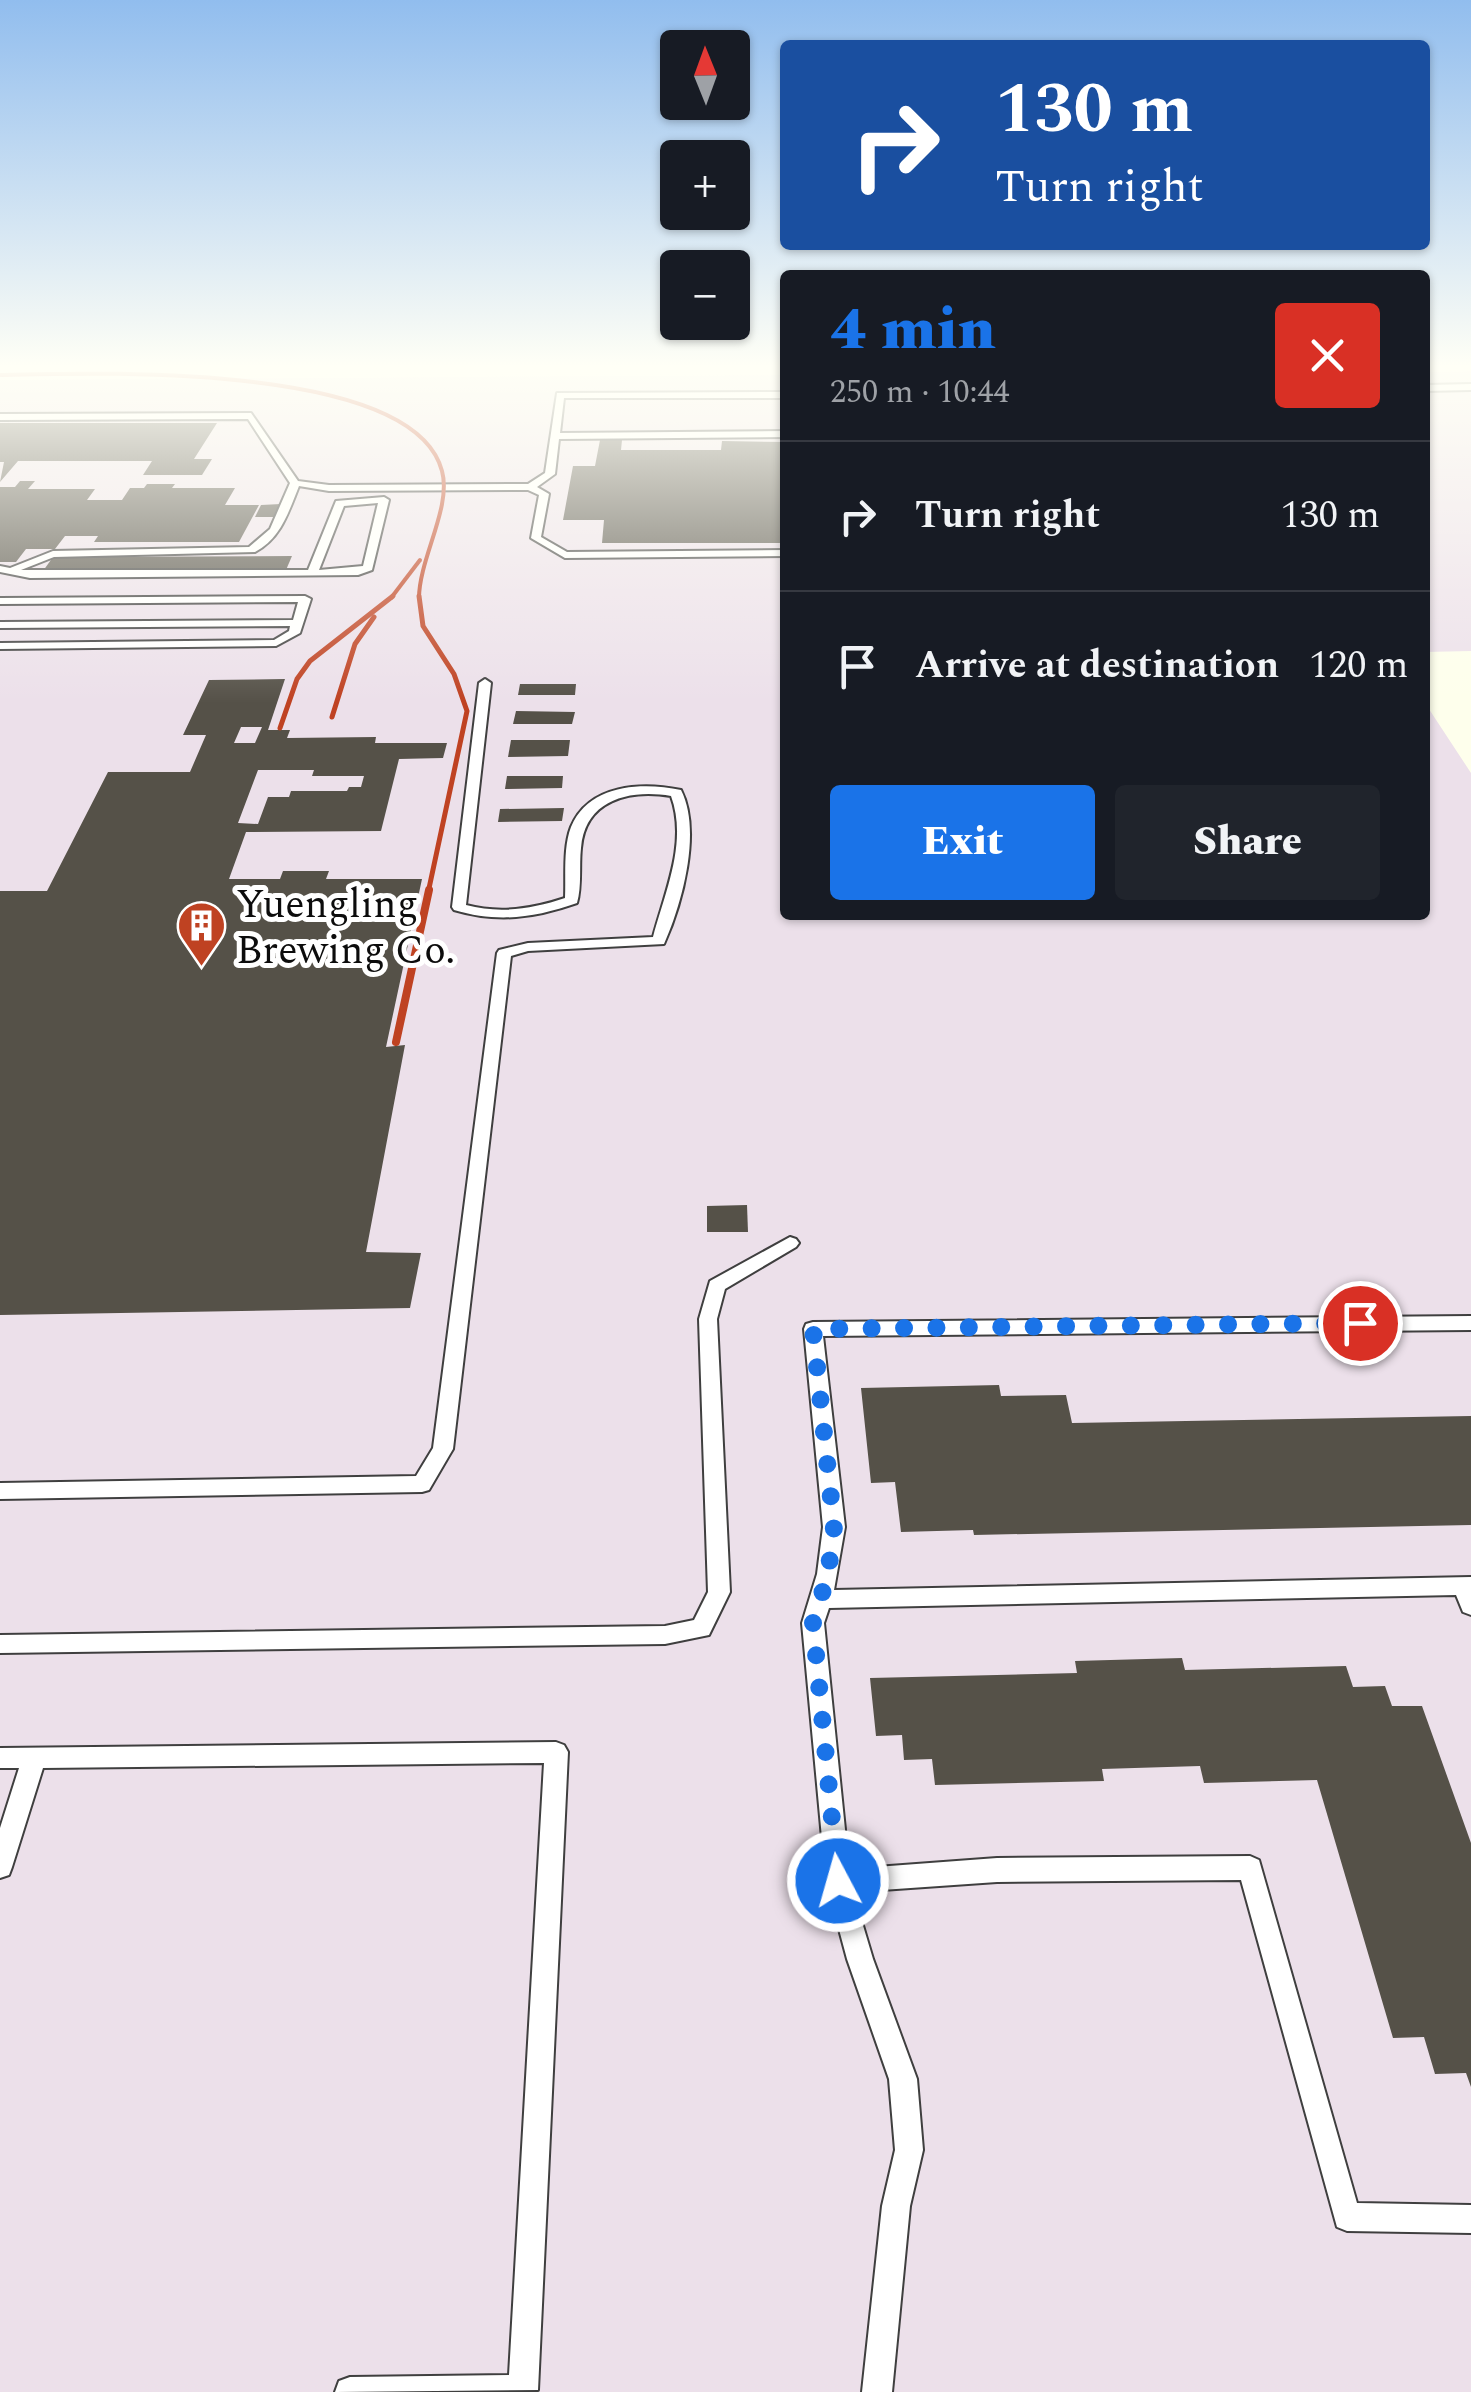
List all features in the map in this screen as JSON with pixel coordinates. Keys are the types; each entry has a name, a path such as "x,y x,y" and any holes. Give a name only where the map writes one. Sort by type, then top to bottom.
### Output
{"lane":[{"path":"293,480 329,488 530,487 544,494 536,538 565,555 780,553"},
{"path":"530,487 541,480"},
{"path":"14,569 53,554 251,550 265,544 274,534 295,483"},
{"path":"0,569 30,575 312,573 358,572 368,568 384,500 340,502 312,573"},
{"path":"0,601 305,599 294,633 276,643 0,646"},
{"path":"0,625 297,623"},
{"path":"0,1491 422,1484 443,1450 504,953 528,946 659,941 683,842 684,807 676,793 622,792 599,799 578,827 572,900 528,916 480,914 459,907 484,683"},
{"path":"0,1644 664,1636 701,1628 719,1592 708,1319 717,1286 790,1243"},
{"path":"880,2384 896,2206 909,2150 903,2079 860,1959 838,1881 813,1623 828,1574 834,1527 813,1329 1471,1323"},
{"path":"820,1599 1468,1593"},
{"path":"0,1758 556,1752 522,2390 350,2392"},
{"path":"0,1867 35,1756"},
{"path":"838,1881 997,1870 1250,1868 1347,2217 1471,2219"}],"shaded area":[{"path":"0,480 780,480 780,920 1430,920 1430,711 1471,773 1471,2392 0,2392"},
{"path":"1430,480 1471,480 1471,651 1430,652"}],"building":[{"path":"570,480 780,480 780,543 602,543 604,520 563,520"},
{"path":"20,481 35,481 28,489 95,489 87,500 122,500 130,488 144,488 147,484 235,488 225,505 259,505 239,542 94,542 98,536 65,536 55,549 26,549 16,562 0,562 0,487 15,487"},
{"path":"281,504 276,517 255,517 261,505"},
{"path":"292,556 286,570 43,571 53,557"},
{"name":"Yuengling Brewing Co.","path":"285,679 268,730 290,730 287,738 376,737 375,743 447,743 443,758 399,759 381,831 246,832 229,879 280,879 283,871 329,871 326,879 422,879 386,1047 405,1045 366,1252 421,1253 410,1308 0,1315 0,891 47,891 108,772 190,772 206,735 183,735 209,680","holes":["241,727 262,727 255,743 234,743","258,770 314,770 312,776 364,776 361,787 349,787 347,791 291,791 289,797 268,797 258,824 238,823"]},
{"path":"520,684 576,684 575,695 518,695"},
{"path":"516,711 575,712 572,724 513,724"},
{"path":"511,740 570,740 568,756 508,757"},
{"path":"507,776 563,776 562,788 505,789"},
{"path":"564,808 562,821 498,822 500,809"},
{"path":"747,1205 748,1232 707,1232 707,1206"},
{"path":"999,1385 1001,1396 1066,1395 1072,1423 1471,1416 1471,1525 974,1535 973,1530 901,1532 895,1482 871,1483 861,1388"},
{"path":"1182,1658 1185,1670 1346,1666 1353,1687 1385,1686 1392,1706 1422,1706 1471,1843 1471,2087 1466,2073 1435,2074 1424,2037 1393,2038 1317,1780 1204,1783 1200,1766 1102,1769 1104,1781 935,1785 932,1759 904,1760 902,1735 876,1736 870,1678 1077,1673 1075,1661"}],"railway":[{"path":"419,597 443,501 443,480"},
{"path":"392,597 420,560"},
{"path":"280,728 297,679 310,661 392,597"},
{"path":"419,597 423,626 454,674 467,711 428,893"},
{"path":"332,717 355,644 374,617"},
{"path":"396,1042 429,890"}],"place":[{"name":"Yuengling Brewing Co.","path":"201,968"}],"route":[{"path":"838,1881 813,1623 828,1574 834,1527 813,1329 1360,1323"}]}
